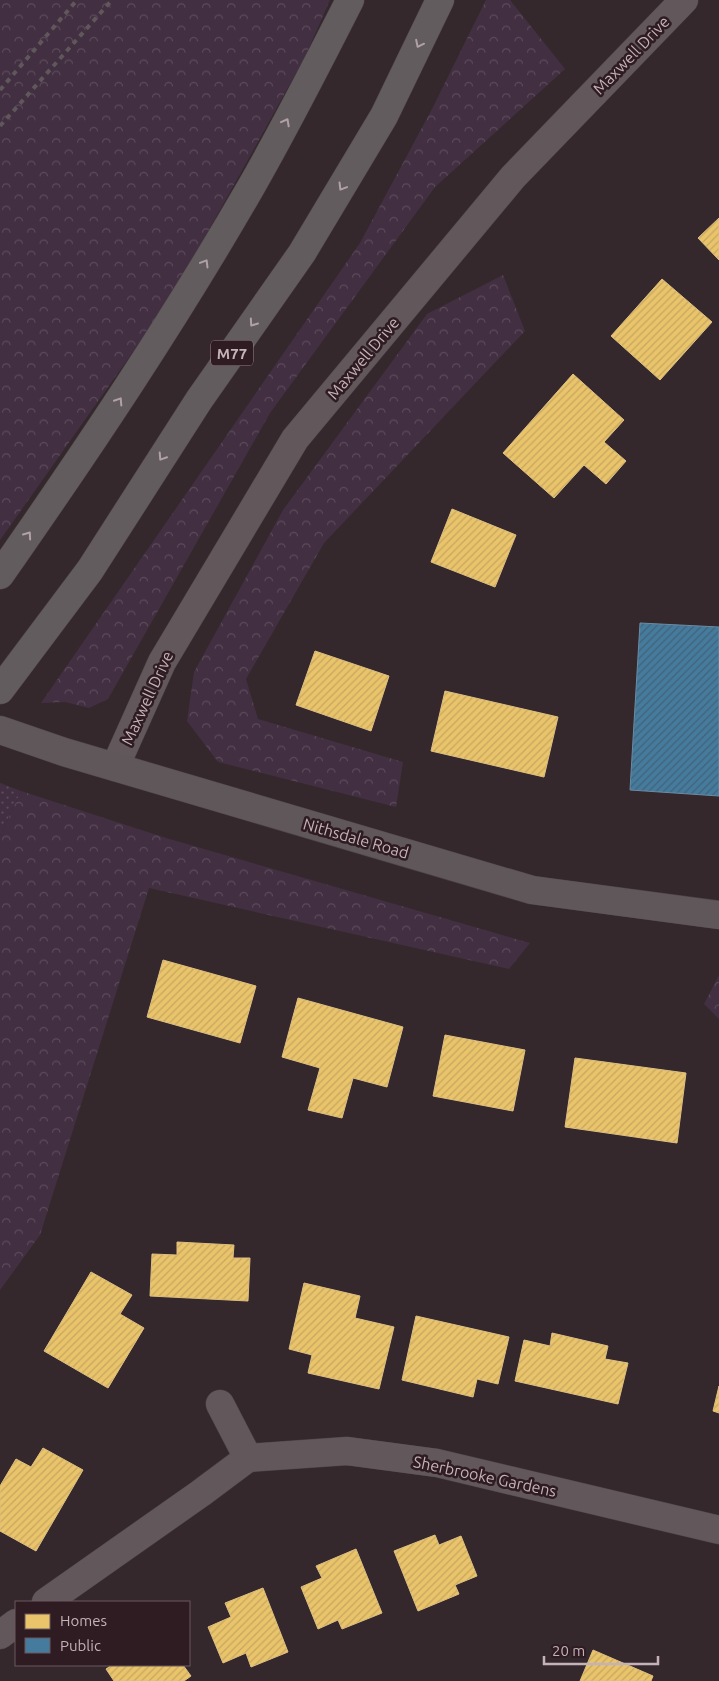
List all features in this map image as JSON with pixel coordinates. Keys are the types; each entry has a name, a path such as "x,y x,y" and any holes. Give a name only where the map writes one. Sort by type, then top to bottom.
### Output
{"highway":[{"path":"0,575 90,445 181,303 251,187 350,0"},
{"name":"M77","path":"0,690 90,570 199,400 302,253 384,116 440,0"}],"street":[{"name":"Maxwell Drive","path":"114,767 162,662 295,439 513,177 684,0"},
{"name":"Nithsdale Road","path":"0,730 64,752 532,890 719,915"},
{"path":"47,1601 248,1458 220,1404"},
{"name":"Sherbrooke Gardens","path":"248,1458 347,1451 437,1463 719,1530"},
{"path":"0,1635 15,1625"}],"green space":[{"path":"0,0 330,0 305,57 171,298 0,540"},
{"path":"486,0 510,0 565,69 435,187 270,413 108,699 89,708 65,702 41,703 360,243 432,109"},
{"path":"503,275 525,331 324,543 246,679 258,719 403,762 396,807 218,762 187,721 194,672 283,510 427,314"},
{"path":"0,783 21,791 0,836"},
{"path":"21,791 166,838 530,943 509,969 149,888 40,1235 0,1290 0,836"},
{"path":"719,975 719,1019 704,1004"}],"building: Homes":[{"path":"719,218 719,260 698,238"},
{"path":"662,279 712,322 660,380 611,336"},
{"path":"573,374 624,420 604,442 626,461 606,484 584,465 554,498 503,453"},
{"path":"452,509 516,535 495,587 431,562"},
{"path":"315,651 389,676 371,731 296,705"},
{"path":"445,691 558,717 544,777 431,751"},
{"path":"163,960 256,986 240,1043 147,1017"},
{"path":"298,998 403,1027 387,1087 353,1078 342,1118 308,1110 320,1068 282,1057"},
{"path":"445,1035 525,1050 513,1111 433,1096"},
{"path":"575,1058 686,1073 677,1143 565,1127"},
{"path":"177,1242 234,1245 233,1258 250,1258 248,1301 150,1296 152,1254 177,1255"},
{"path":"91,1272 132,1295 120,1314 144,1328 108,1388 44,1351"},
{"path":"304,1283 360,1296 355,1318 394,1327 379,1389 308,1373 312,1355 289,1349"},
{"path":"416,1316 509,1337 498,1384 477,1379 473,1397 402,1380"},
{"path":"552,1333 608,1346 605,1359 628,1363 618,1404 515,1381 524,1340 550,1346"},
{"path":"719,1386 719,1413 713,1411"},
{"path":"43,1448 83,1470 36,1551 0,1531 0,1486 16,1459 31,1467"},
{"path":"435,1535 439,1545 461,1536 477,1576 455,1585 459,1594 418,1611 394,1551"},
{"path":"356,1549 382,1613 342,1629 338,1620 318,1629 301,1587 322,1578 316,1566"},
{"path":"263,1588 288,1652 251,1667 246,1653 223,1663 208,1627 231,1617 225,1603"},
{"path":"593,1650 653,1676 651,1681 580,1681"},
{"path":"110,1666 184,1666 191,1676 184,1681 114,1681 106,1669"}],"building: Public":[{"path":"640,623 719,627 719,796 630,790"}],"railway":[{"path":"0,90 77,0"},
{"path":"0,126 112,0"}]}
